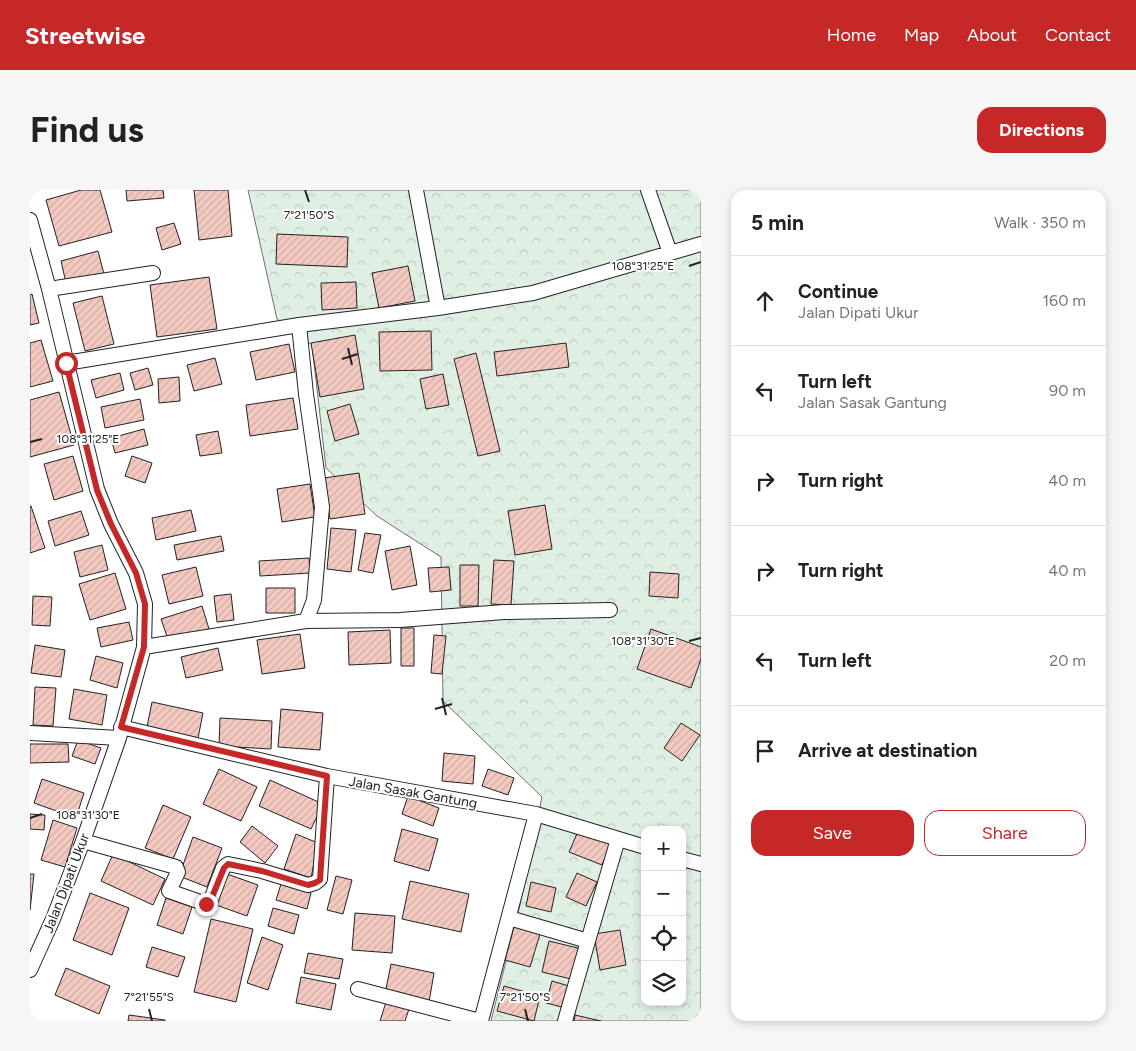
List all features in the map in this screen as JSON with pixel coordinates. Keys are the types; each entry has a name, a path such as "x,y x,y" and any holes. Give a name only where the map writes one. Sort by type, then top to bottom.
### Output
{"street":[{"path":"416,190 438,308"},
{"path":"648,190 670,253"},
{"name":"Jalan Dipati Ukur","path":"30,220 49,289 97,490 111,524 136,573 145,604 144,647 120,732 83,841 53,919 30,970"},
{"path":"66,363 299,325 438,308 532,293 701,244"},
{"path":"49,289 153,273"},
{"path":"299,325 306,394 322,507 314,600 306,621"},
{"path":"144,647 306,621 400,620 504,612 610,610"},
{"name":"Jalan Sasak Gantung","path":"30,733 120,732 327,776 536,814 641,846"},
{"path":"83,841 176,867 178,872 169,891 206,904 210,902 224,868 228,864 262,871 308,885 320,880 327,776"},
{"path":"358,989 480,1021 536,814"},
{"path":"565,1021 618,839"},
{"path":"686,860 701,864"},
{"path":"508,918 588,941"}],"green space":[{"path":"248,190 701,190 701,1021 491,1021 519,909 542,797 443,701 441,557 377,516 326,468 312,345 277,319"}],"building":[{"path":"81,190 100,190 112,232 59,246 46,200"},
{"path":"126,190 163,190 164,198 127,201"},
{"path":"194,190 228,190 232,236 199,240"},
{"path":"174,223 181,244 162,250 156,228"},
{"path":"277,234 348,237 347,267 276,264"},
{"path":"98,251 104,274 66,283 61,261"},
{"path":"408,266 415,301 379,308 372,273"},
{"path":"209,277 217,329 157,337 150,285"},
{"path":"356,282 357,308 322,310 321,283"},
{"path":"32,294 39,323 30,325 30,295"},
{"path":"102,296 114,344 85,351 73,303"},
{"path":"431,331 432,370 380,371 379,332"},
{"path":"355,335 364,389 320,397 311,343"},
{"path":"41,340 53,381 30,387 30,343"},
{"path":"566,343 569,367 497,376 494,352"},
{"path":"289,344 295,372 256,380 250,352"},
{"path":"476,353 500,451 478,456 454,359"},
{"path":"215,358 222,384 194,391 187,365"},
{"path":"148,368 153,385 135,390 130,373"},
{"path":"120,373 124,390 96,398 91,380"},
{"path":"443,374 449,405 426,409 420,379"},
{"path":"179,377 180,401 159,403 158,379"},
{"path":"59,392 74,445 30,457 30,400"},
{"path":"293,398 298,429 250,436 246,405"},
{"path":"140,399 144,420 105,428 101,407"},
{"path":"350,404 359,434 335,441 327,411"},
{"path":"144,429 148,445 115,453 111,438"},
{"path":"218,431 222,453 200,456 196,435"},
{"path":"73,456 83,491 54,500 44,464"},
{"path":"132,456 152,463 145,483 125,476"},
{"path":"359,473 365,514 330,519 324,478"},
{"path":"310,484 315,517 282,522 277,489"},
{"path":"545,505 552,549 515,555 508,511"},
{"path":"30,506 45,548 30,553"},
{"path":"191,510 196,531 156,540 152,518"},
{"path":"81,511 89,535 55,546 48,521"},
{"path":"331,528 356,530 351,572 327,569"},
{"path":"365,533 381,535 373,573 358,570"},
{"path":"221,536 224,551 177,560 174,545"},
{"path":"102,545 108,570 80,577 74,552"},
{"path":"410,546 417,585 392,590 385,551"},
{"path":"309,558 310,573 260,576 259,561"},
{"path":"494,560 514,561 511,605 491,604"},
{"path":"460,565 479,565 478,606 460,606"},
{"path":"196,567 203,596 169,604 162,575"},
{"path":"449,567 451,590 430,592 428,568"},
{"path":"650,572 679,574 678,598 649,596"},
{"path":"115,573 126,609 90,620 79,584"},
{"path":"266,588 295,588 295,613 266,613"},
{"path":"231,594 234,620 217,622 214,596"},
{"path":"33,596 52,597 50,626 32,625"},
{"path":"202,606 209,629 169,642 161,619"},
{"path":"129,622 133,640 101,647 97,628"},
{"path":"401,628 414,628 414,666 401,666"},
{"path":"651,629 701,647 701,659 691,688 637,669"},
{"path":"390,630 391,663 349,665 348,632"},
{"path":"300,634 305,668 262,674 257,640"},
{"path":"434,635 446,636 442,674 431,673"},
{"path":"35,645 65,650 61,677 31,673"},
{"path":"218,648 223,670 186,678 181,657"},
{"path":"96,656 123,663 117,688 90,680"},
{"path":"35,687 56,688 53,726 33,725"},
{"path":"74,689 107,695 102,725 69,719"},
{"path":"152,702 203,713 198,738 147,727"},
{"path":"281,709 323,713 320,750 278,747"},
{"path":"220,718 272,721 271,749 219,746"},
{"path":"681,723 700,735 682,761 664,748"},
{"path":"78,740 101,748 95,764 72,756"},
{"path":"30,744 68,744 69,762 30,763"},
{"path":"444,753 475,756 473,784 442,781"},
{"path":"219,769 257,787 241,821 203,804"},
{"path":"488,769 514,778 508,795 482,786"},
{"path":"42,779 84,793 76,818 34,803"},
{"path":"270,780 323,804 311,829 259,806"},
{"path":"408,796 439,808 433,826 402,814"},
{"path":"163,805 191,817 173,859 145,848"},
{"path":"30,814 45,815 44,830 30,829"},
{"path":"53,820 77,828 65,867 41,860"},
{"path":"252,826 278,846 265,863 240,842"},
{"path":"402,829 438,839 429,871 394,861"},
{"path":"579,829 611,843 602,865 569,852"},
{"path":"296,834 318,843 311,878 284,869"},
{"path":"193,837 222,848 207,887 179,876"},
{"path":"113,854 165,879 153,905 101,881"},
{"path":"577,873 597,882 586,906 566,897"},
{"path":"30,874 34,874 30,910"},
{"path":"227,874 258,885 247,916 216,905"},
{"path":"336,876 352,880 343,914 327,910"},
{"path":"410,881 469,894 461,932 402,919"},
{"path":"531,882 556,888 551,912 526,906"},
{"path":"281,884 311,893 307,909 276,900"},
{"path":"90,893 129,908 112,955 73,940"},
{"path":"166,898 192,907 183,934 157,925"},
{"path":"273,908 299,915 294,934 268,926"},
{"path":"355,913 395,916 392,953 352,950"},
{"path":"211,919 253,929 236,1002 194,992"},
{"path":"514,927 540,934 530,967 505,960"},
{"path":"620,930 626,965 600,970 594,934"},
{"path":"262,937 283,945 268,990 247,983"},
{"path":"549,941 582,949 575,980 542,972"},
{"path":"152,947 185,957 178,977 146,967"},
{"path":"308,953 343,959 339,979 304,973"},
{"path":"391,964 434,973 429,1002 385,994"},
{"path":"66,968 110,986 99,1014 55,995"},
{"path":"301,977 336,984 331,1010 296,1003"},
{"path":"552,981 572,987 566,1008 546,1003"},
{"path":"504,986 540,996 534,1021 497,1011"},
{"path":"387,999 410,1006 405,1021 380,1021"},
{"path":"129,1015 165,1020 165,1021 128,1021"},
{"path":"575,1015 601,1021 574,1021"}],"route":[{"path":"66,363 97,490 111,524 136,573 145,604 144,647 121,727 327,776 320,880 308,885 262,871 228,864 224,868 210,902 206,904"}]}
